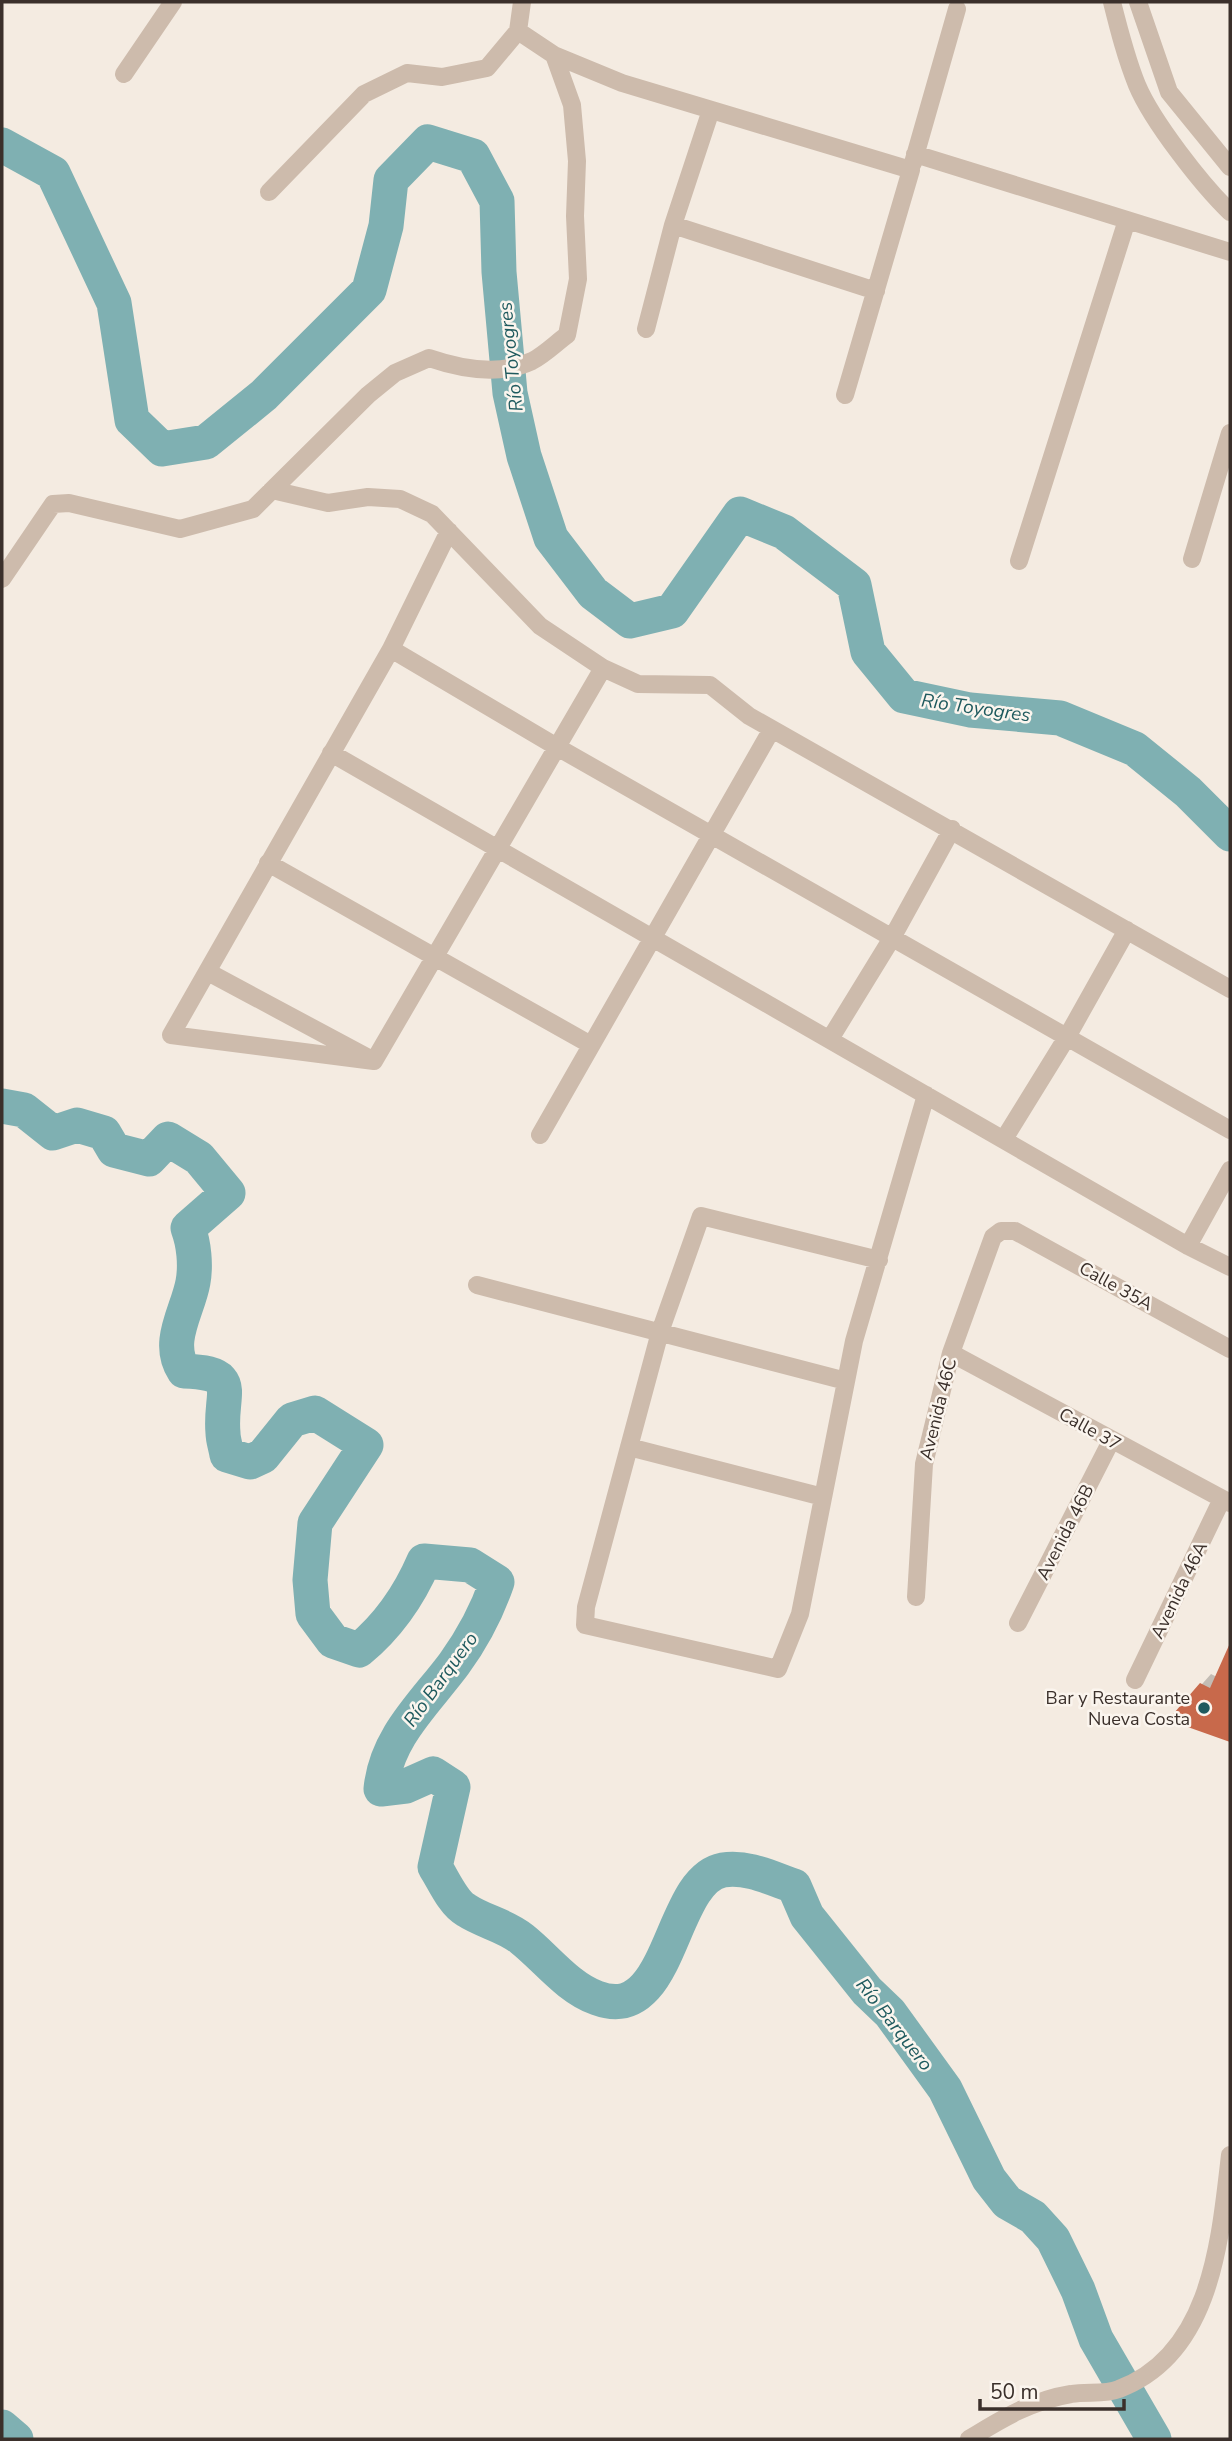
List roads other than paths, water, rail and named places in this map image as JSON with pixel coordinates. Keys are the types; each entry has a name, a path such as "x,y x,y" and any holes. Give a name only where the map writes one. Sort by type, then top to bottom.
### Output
{"street":[{"path":"124,75 173,2"},
{"path":"269,192 364,94 408,73 442,77 487,68 518,31 522,2"},
{"path":"1112,2 1138,88 1182,155 1213,196 1230,212"},
{"path":"1138,2 1169,92 1230,167"},
{"path":"845,395 957,9"},
{"path":"518,31 554,55 622,83 711,110 1126,220 1230,252"},
{"path":"5,567 53,503 69,503 180,529 253,509 368,395 395,373 429,358 462,369 508,367 532,361 567,335 578,279 575,216 577,161 572,105 554,55"},
{"path":"646,329 673,225 711,110"},
{"path":"1019,561 1126,220"},
{"path":"673,225 876,291"},
{"path":"1192,559 1230,433"},
{"path":"272,490 328,503 368,497 400,499 432,514 540,626 603,668 638,684 710,685 749,716 1230,989"},
{"path":"374,1061 171,1035 391,649 449,531"},
{"path":"391,649 556,747 1230,1130"},
{"path":"374,1061 500,850 603,668"},
{"path":"540,1135 772,729"},
{"path":"331,754 1230,1267"},
{"path":"830,1039 892,938 952,830"},
{"path":"268,863 591,1045"},
{"path":"1004,1139 1067,1037 1127,930"},
{"path":"208,972 374,1061"},
{"path":"879,1260 701,1216 660,1332 586,1607 585,1625 778,1669 800,1614 854,1341 879,1260 926,1095"},
{"path":"1188,1245 1230,1170"},
{"name":"Calle 35A","path":"1001,1231 1015,1231 1230,1349"},
{"name":"Avenida 46C","path":"916,1597 924,1464 951,1353 993,1237 1001,1231"},
{"path":"477,1286 846,1381"},
{"name":"Calle 37","path":"951,1353 1226,1501"},
{"name":"Avenida 46B","path":"1018,1623 1111,1441"},
{"path":"629,1447 823,1497"},
{"name":"Avenida 46A","path":"1135,1680 1226,1501"},
{"path":"969,2439 1002,2418 1045,2399 1117,2390 1148,2375 1182,2339 1210,2282 1222,2230 1230,2155"}],"waterway":[{"name":"Río Toyogres","path":"2,145 53,173 114,303 132,420 162,449 206,442 264,395 369,290 386,226 391,180 428,142 473,156 497,201 499,272 510,393 524,456 551,538 593,593 630,621 672,611 740,514 784,532 854,585 868,652 904,696 970,710 1060,718 1135,749 1188,792 1230,834"},
{"name":"Río Barquero","path":"2,1106 24,1110 53,1133 77,1125 104,1133 114,1150 149,1159 168,1139 199,1158 228,1193 188,1228 193,1248 194,1275 177,1338 179,1360 184,1371 214,1376 221,1381 224,1387 223,1433 227,1455 250,1462 263,1456 292,1420 315,1413 366,1445 315,1523 310,1580 313,1614 333,1641 359,1650 397,1610 424,1561 470,1565 497,1582 484,1614 467,1644 408,1722 390,1753 381,1789 406,1786 433,1774 453,1787 435,1867 461,1907 515,1934 567,1980 586,1993 597,1998 622,2001 641,1991 656,1972 691,1898 705,1880 723,1870 732,1869 759,1874 794,1886 807,1916 867,1991 890,2013 945,2089 989,2179 1007,2202 1033,2217 1053,2239 1078,2290 1096,2339 1154,2439"},
{"path":"2,2427 16,2439"}],"place":[{"name":"Bar y Restaurante Nueva Costa","path":"1204,1708"}]}
